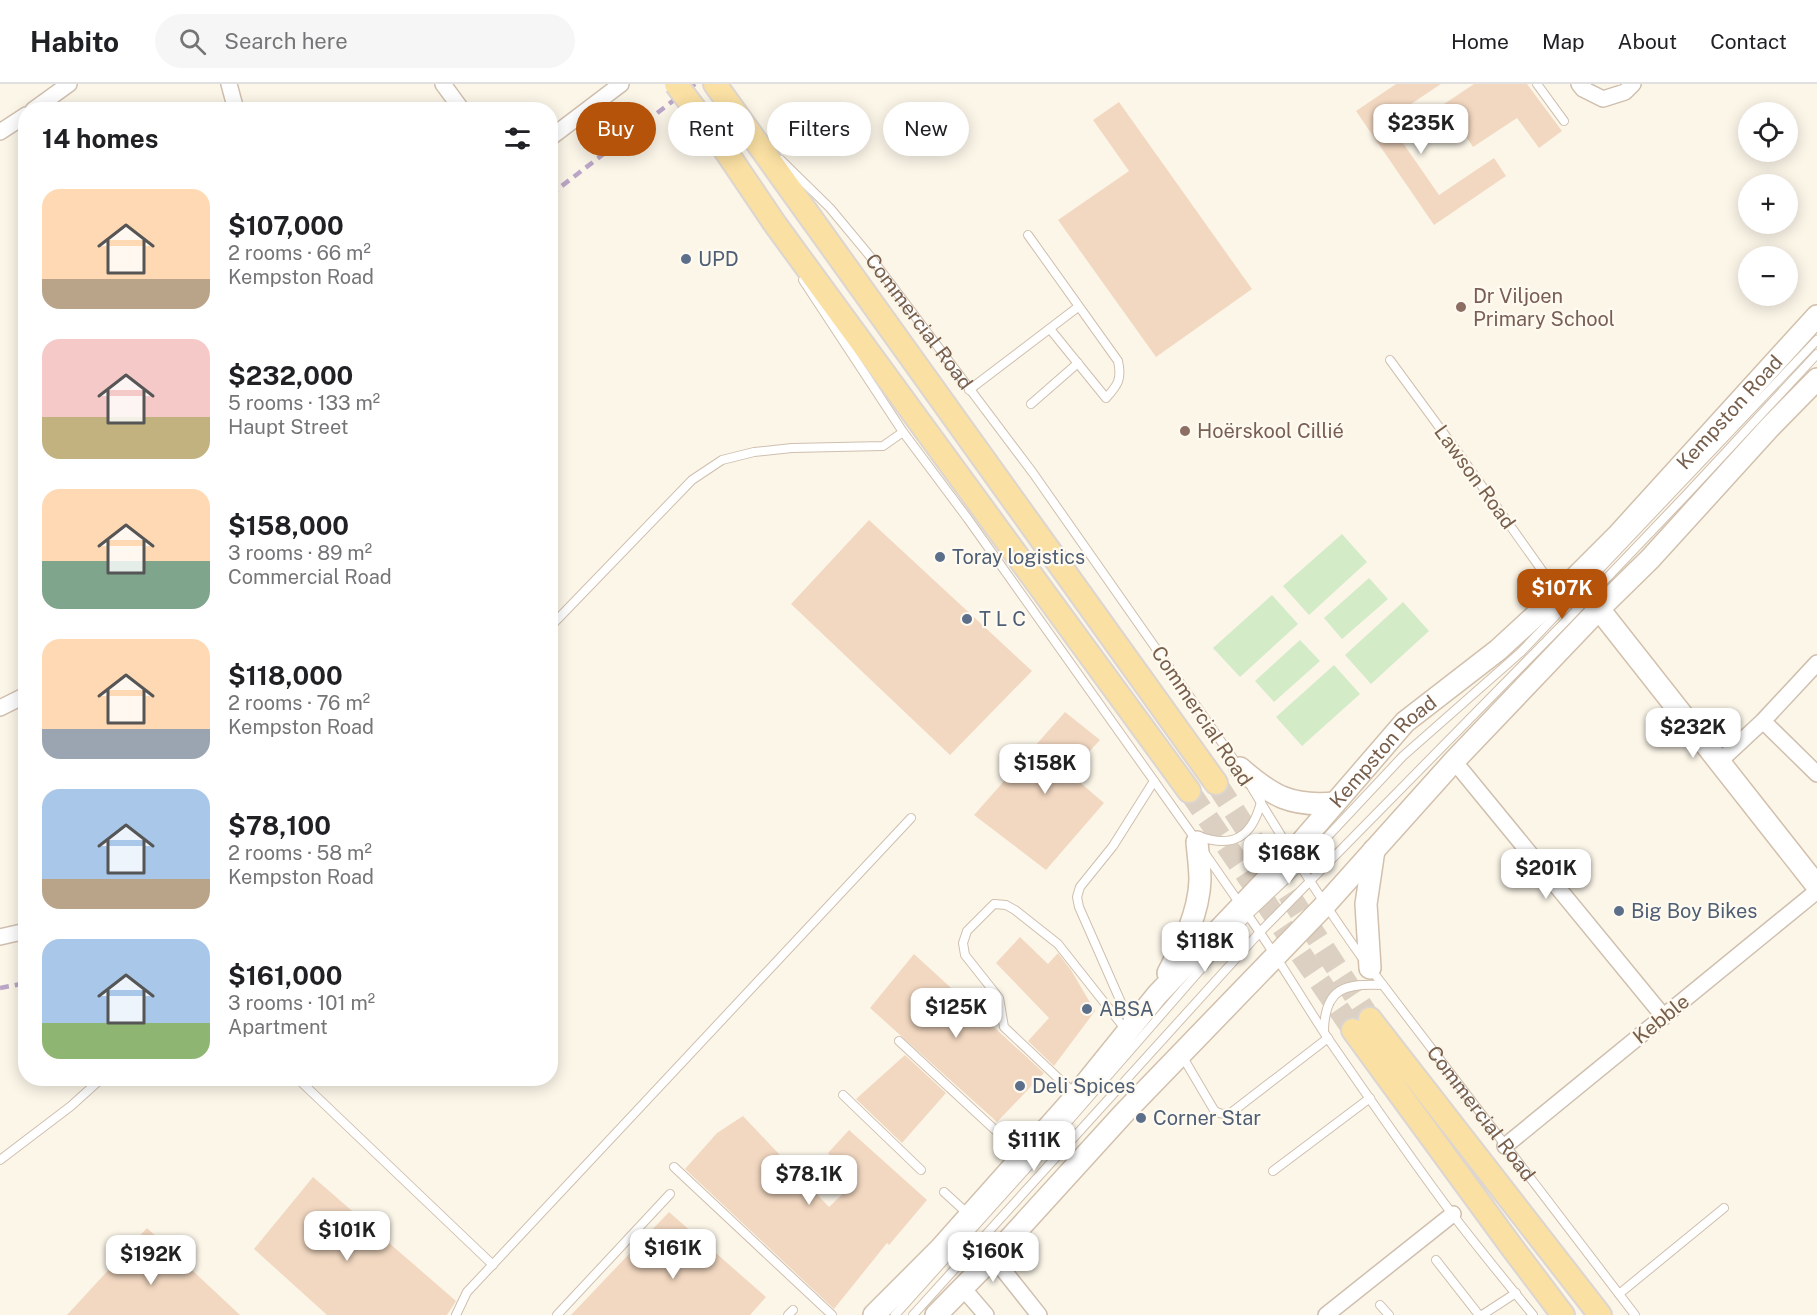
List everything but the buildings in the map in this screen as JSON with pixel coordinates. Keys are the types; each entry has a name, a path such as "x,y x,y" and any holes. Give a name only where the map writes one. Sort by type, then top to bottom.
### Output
{"main road":[{"path":"676,84 775,224 1190,791"},
{"name":"Commercial Road","path":"716,84 729,102"},
{"name":"Commercial Road","path":"755,139 1216,783"},
{"name":"Kempston Road","path":"874,1315 940,1249 1023,1156 1157,995 1296,860 1335,803 1405,722 1498,650 1559,594 1617,536 1817,316"},
{"name":"Kempston Road","path":"936,1315 993,1257 1275,954 1325,905 1454,761 1650,559 1817,379"},
{"path":"1599,609 1817,886"},
{"path":"1240,768 1262,787 1287,800 1310,804 1335,803"},
{"path":"1157,995 1184,942 1198,897 1200,880 1194,838"},
{"path":"1374,850 1366,904 1376,977"},
{"name":"Commercial Road","path":"1563,1315 1511,1246 1362,1024 1600,1315"}],"street":[{"path":"44,102 69,84"},
{"path":"229,84 234,102"},
{"path":"443,84 456,102"},
{"path":"558,132 621,84"},
{"path":"1579,84 1583,89 1603,99 1625,92 1633,84"},
{"path":"0,132 18,120"},
{"path":"1720,761 1763,721 1817,663"},
{"path":"0,708 18,699"},
{"path":"1763,721 1817,774"},
{"path":"1454,761 1664,1017"},
{"name":"Kebble","path":"1505,1146 1817,891"},
{"path":"0,937 18,933"},
{"path":"1326,1315 1453,1214"},
{"path":"993,1257 1039,1315"},
{"path":"963,1287 986,1315"}],"lane":[{"path":"1537,84 1564,121"},
{"name":"Commercial Road","path":"755,135 830,208 869,255 1033,473 1240,768 1310,882 1376,977 1635,1315"},
{"path":"775,224 795,266"},
{"path":"1029,235 1118,361 1120,370 1116,387 1106,398 1050,329"},
{"path":"800,276 903,432 975,528 1260,932 1326,1035 1370,1098 1453,1214 1533,1315"},
{"path":"969,390 1078,307"},
{"path":"1296,860 1403,756 1521,652 1817,340"},
{"path":"913,1315 1260,932 1672,511 1817,354"},
{"name":"Lawson Road","path":"1390,360 1559,594"},
{"path":"1031,404 1078,363"},
{"path":"558,619 692,480 722,460 754,452 792,448 883,446 903,432"},
{"path":"1129,1029 1079,907 1077,897 1080,887 1113,846 1154,781"},
{"path":"1194,838 1218,841 1238,839 1252,825 1261,802"},
{"path":"456,1315 467,1292 911,818"},
{"path":"1076,1094 1004,1027 999,998 965,955 963,943 967,931 994,904 1006,905 1016,910 1058,944 1129,1029"},
{"path":"895,1315 1045,1148 1245,911"},
{"path":"1326,1035 1325,1010 1334,994 1376,977"},
{"path":"1181,1054 1214,1110 1224,1114 1232,1112 1326,1035"},
{"path":"899,1041 1023,1156"},
{"path":"0,1160 71,1106 93,1086"},
{"path":"305,1086 493,1265"},
{"path":"843,1095 921,1170"},
{"path":"1273,1171 1370,1098"},
{"path":"674,1167 832,1315"},
{"path":"944,1192 969,1215"},
{"path":"557,1315 670,1194"},
{"path":"1619,1294 1724,1208"},
{"path":"1436,1260 1480,1315 1516,1293"},
{"path":"1380,1305 1389,1315"}],"green space":[{"path":"1342,534 1367,562 1309,615 1283,586"},
{"path":"1369,578 1388,599 1342,639 1324,618"},
{"path":"1272,595 1298,624 1240,677 1213,648"},
{"path":"1403,602 1429,631 1371,684 1345,655"},
{"path":"1300,640 1320,661 1274,702 1255,681"},
{"path":"1334,665 1360,694 1302,746 1276,717"}],"tunnel":[{"path":"1216,783 1370,1019"},
{"path":"1189,791 1353,1030"}],"railway":[{"path":"558,189 695,84"},
{"path":"0,988 18,985"}],"place":[{"name":"UPD","path":"686,259"},
{"name":"Dr Viljoen Primary School","path":"1461,307"},
{"name":"Hoërskool Cillié","path":"1185,431"},
{"name":"Toray logistics","path":"940,557"},
{"name":"T L C","path":"967,619"},
{"name":"Big Boy Bikes","path":"1619,911"},
{"name":"ABSA","path":"1087,1009"},
{"name":"Deli Spices","path":"1020,1086"},
{"name":"Corner Star","path":"1141,1118"}]}
